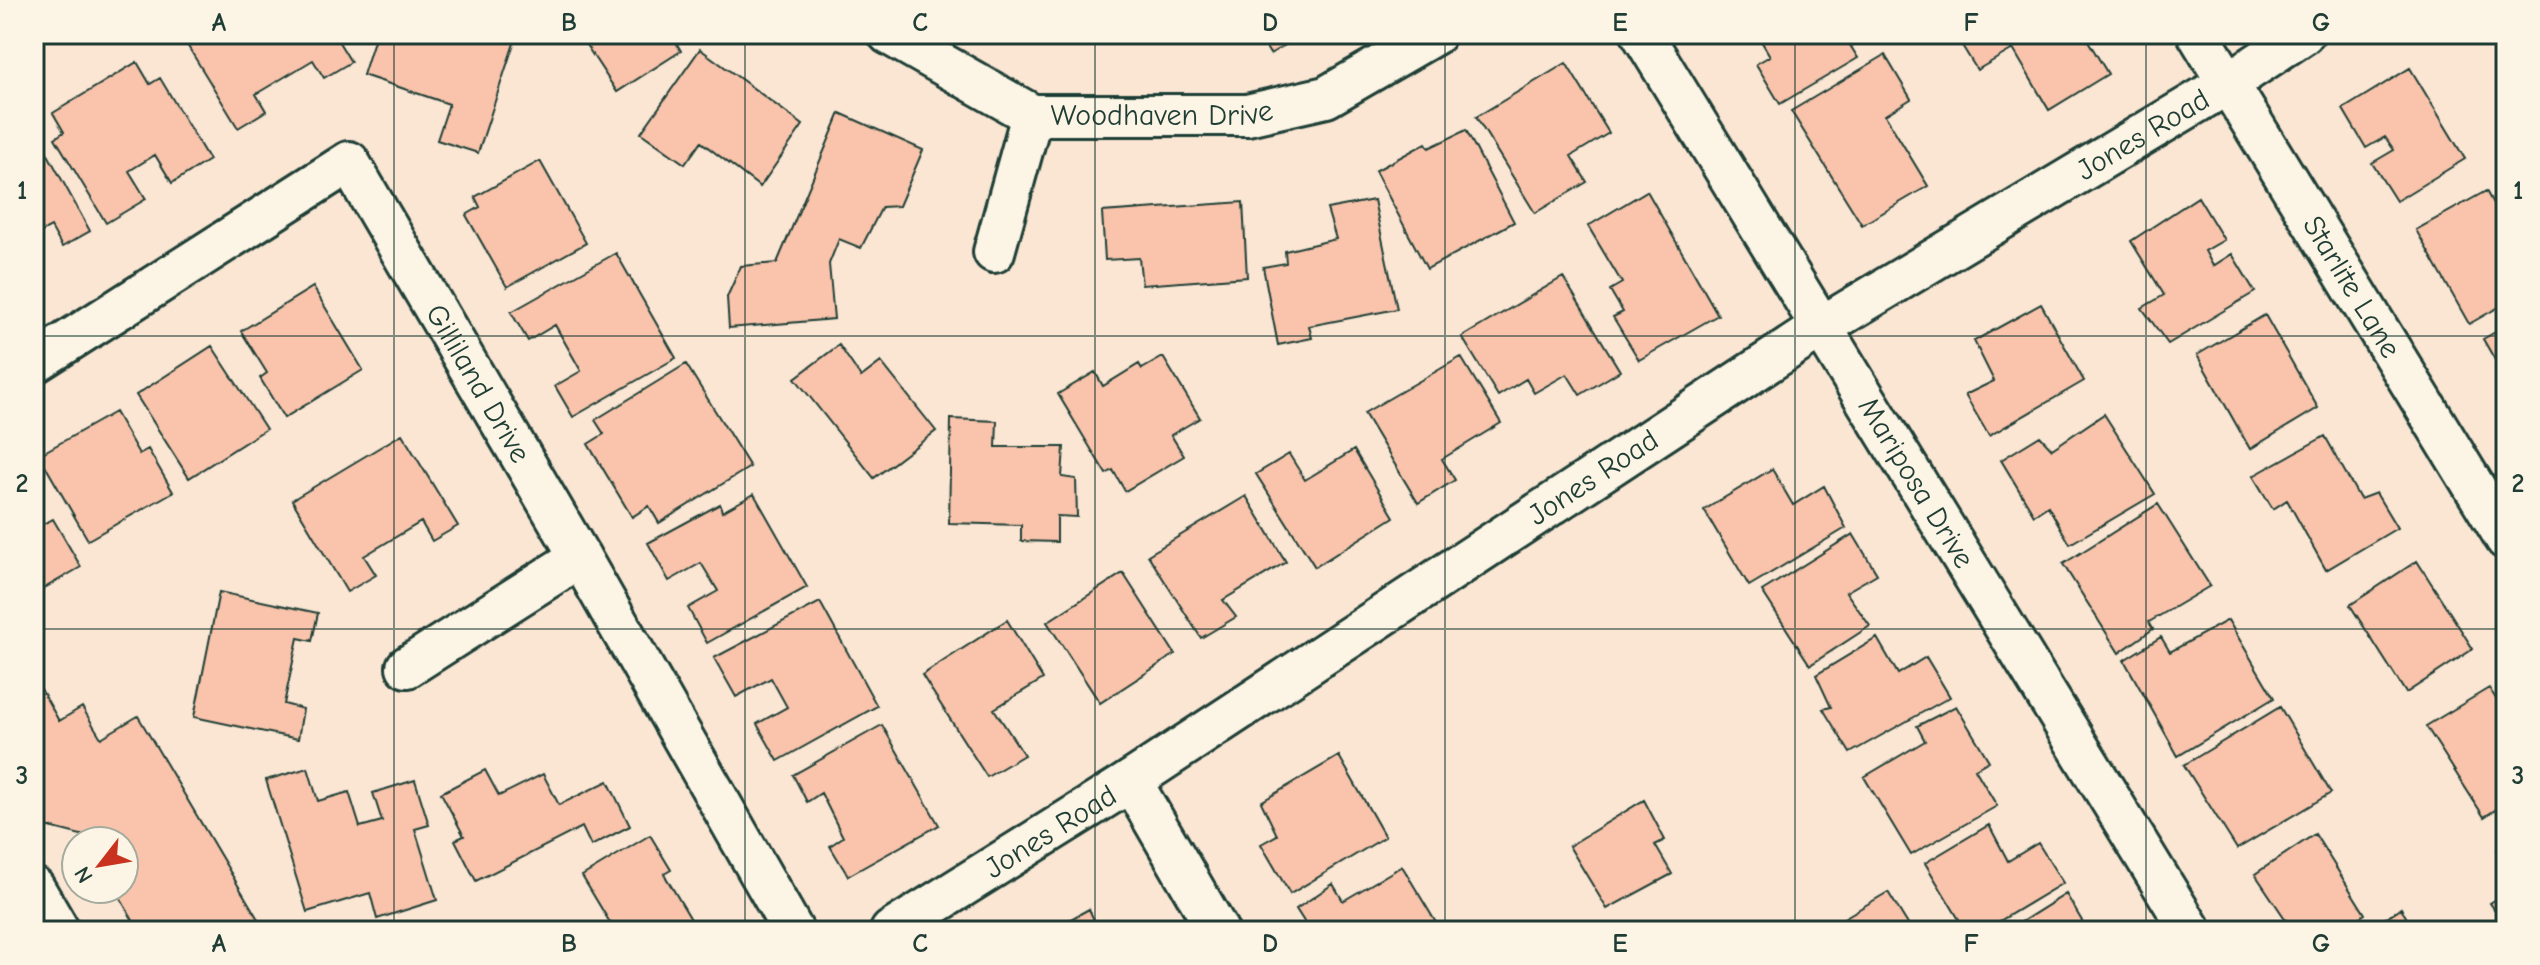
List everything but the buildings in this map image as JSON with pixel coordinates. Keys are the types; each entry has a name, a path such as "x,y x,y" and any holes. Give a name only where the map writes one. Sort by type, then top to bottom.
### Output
{"street":[{"name":"Woodhaven Drive","path":"889,34 1032,115 1247,115 1326,97 1435,34"},
{"name":"Mariposa Drive","path":"1642,34 2191,931"},
{"name":"Starlite Lane","path":"2198,34 2502,523"},
{"name":"Jones Road","path":"891,931 1131,781 1823,326 2227,84 2303,34"},
{"path":"994,252 1032,115"},
{"name":"Gilliland Drive","path":"34,363 349,162 580,557 793,931"},
{"path":"407,667 580,557"},
{"path":"1131,781 1218,931"},
{"path":"34,888 59,931"}]}
